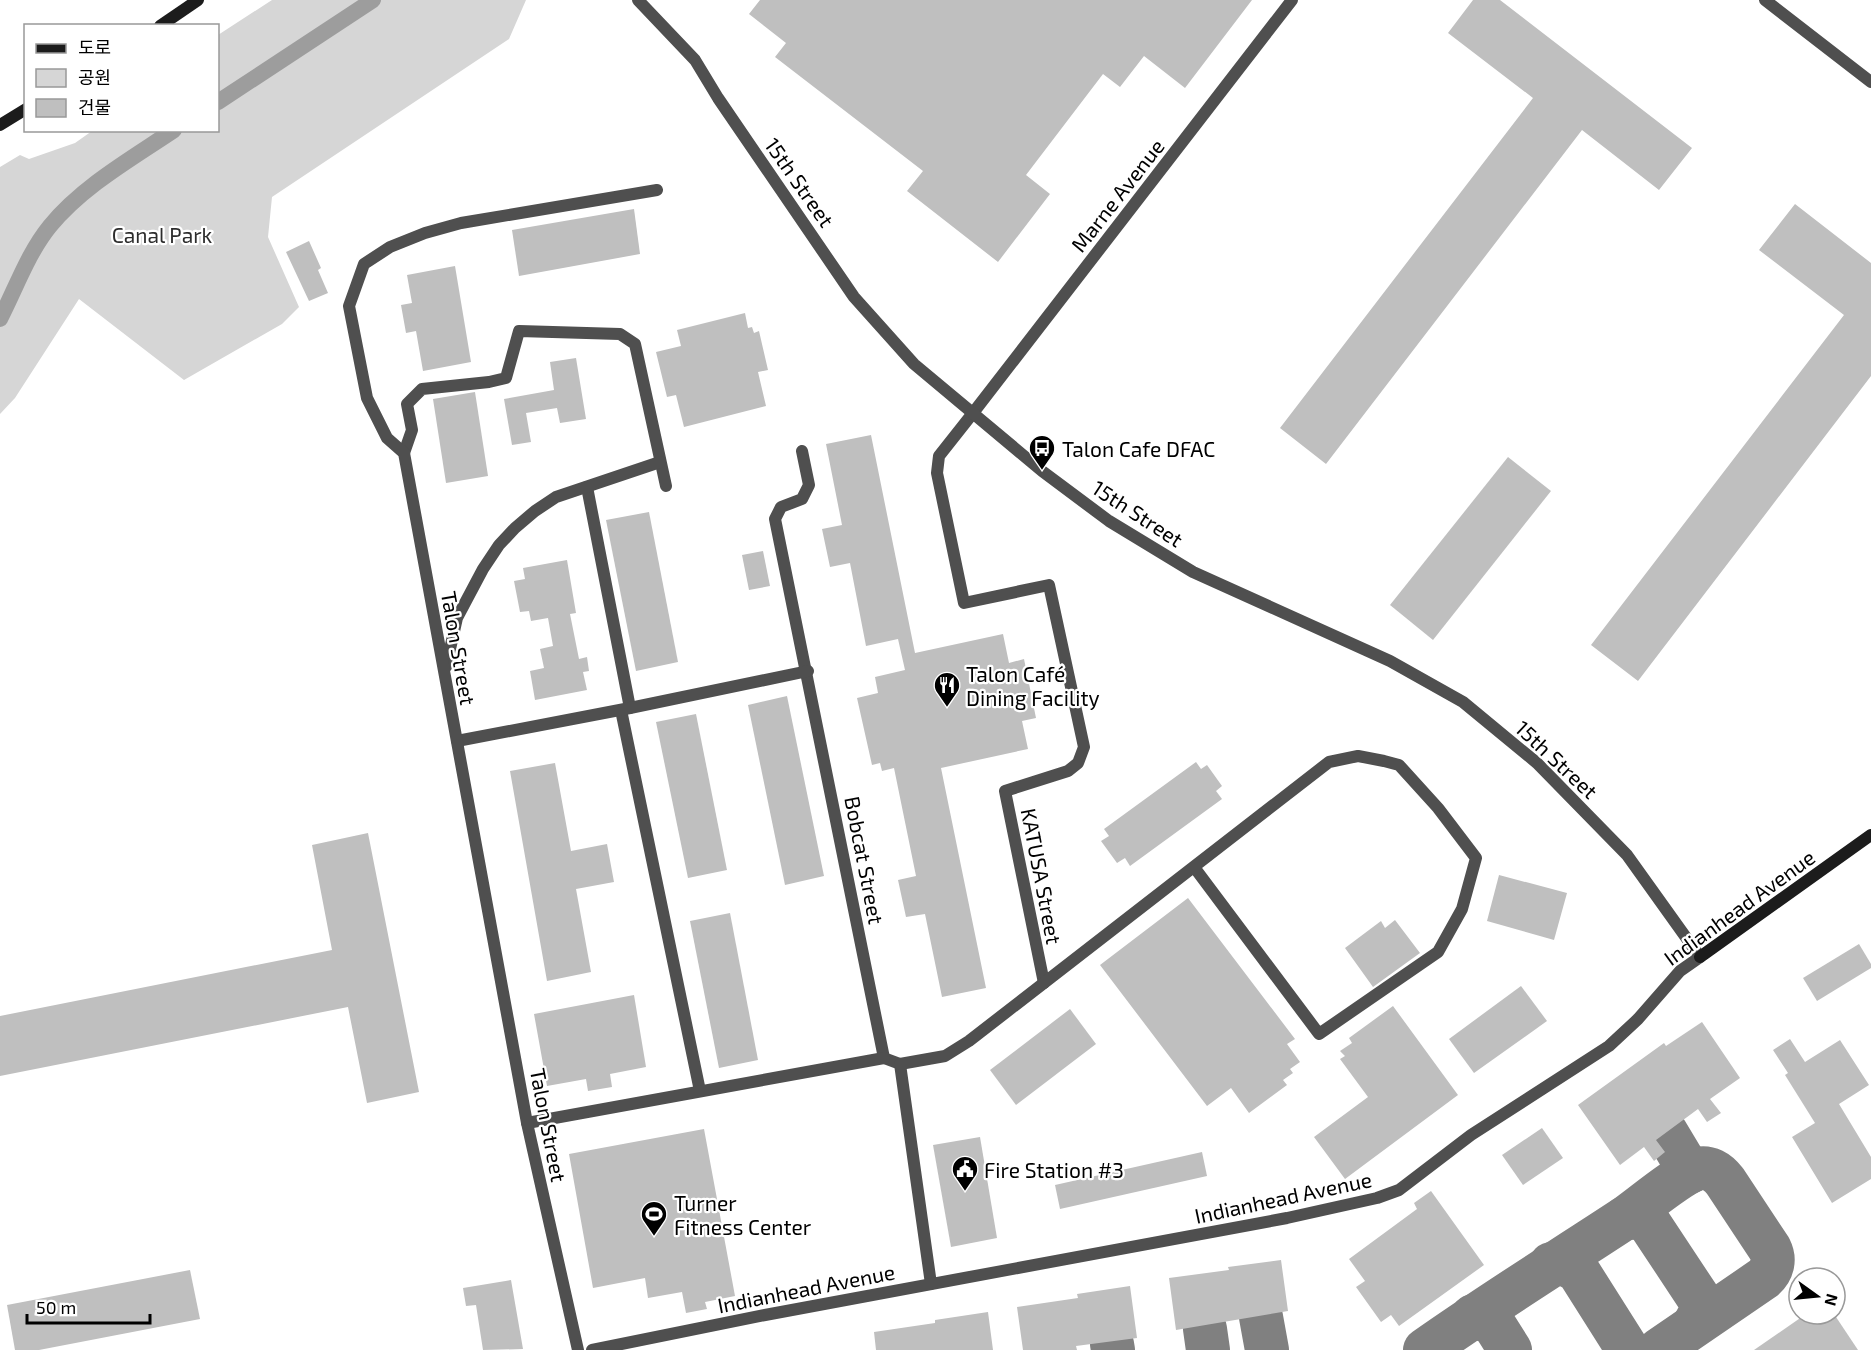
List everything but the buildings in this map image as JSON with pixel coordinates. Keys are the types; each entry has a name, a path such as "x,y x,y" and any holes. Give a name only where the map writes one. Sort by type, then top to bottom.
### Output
{"main road":[{"path":"163,24 198,0"},
{"path":"0,125 24,110"},
{"name":"Indianhead Avenue","path":"1700,957 1871,835"}],"street":[{"name":"15th Street","path":"638,0 695,60 718,98 854,297 914,364 1042,471 1109,521 1184,566 1275,610 1390,661 1463,702 1537,763 1627,855 1700,957"},
{"name":"Marne Avenue","path":"974,413 1292,0"},
{"path":"1765,0 1871,82"},
{"path":"657,190 460,223 425,233 390,247 364,264 349,306 367,398 387,438 404,453 412,430 406,404 422,389 506,378 519,332 620,334 635,344 666,486"},
{"name":"KATUSA Street","path":"974,413 939,456 937,473 964,603 1049,585 1084,747 1078,763 1068,771 1005,791 1044,983"},
{"name":"Bobcat Street","path":"802,451 809,485 802,500 781,507 775,519 884,1058"},
{"name":"Talon Street","path":"404,453 527,1123 578,1350"},
{"path":"444,674 457,618 483,569 499,545 535,510 556,497 660,462"},
{"path":"587,487 626,709 700,1091"},
{"path":"457,741 807,671"},
{"path":"527,1123 884,1058 900,1064 945,1056 969,1041 1329,762 1358,756 1399,765 1438,808 1476,858 1462,909 1438,952 1319,1034 1194,867"},
{"name":"Indianhead Avenue","path":"592,1350 1287,1218 1377,1198 1399,1190 1471,1135 1609,1046 1638,1018 1680,971 1700,957"},
{"path":"900,1064 931,1284"}],"green space":[{"name":"Canal Park","path":"272,0 526,0 509,39 272,197 268,237 299,307 282,324 184,380 79,299 15,398 0,414 0,167 20,155 29,159 75,143 91,132 219,132 219,34"}],"waterway":[{"path":"219,101 373,0"},
{"path":"0,319 35,248 50,226 92,186 171,132"}],"taxiway":[{"path":"1666,1132 1690,1172"},
{"path":"1425,1350 1625,1218 1681,1177 1697,1169 1709,1169 1725,1181 1770,1249 1772,1264 1764,1278 1659,1350"},
{"path":"1625,1218 1637,1217 1649,1223 1700,1300 1701,1312 1694,1325"},
{"path":"1551,1264 1565,1264 1578,1271 1628,1350"},
{"path":"1473,1316 1493,1323 1510,1350"},
{"path":"1261,1317 1267,1350"},
{"path":"1205,1329 1208,1350"},
{"path":"1112,1344 1113,1350"}],"place":[{"name":"Talon Cafe DFAC","path":"1042,471"},
{"name":"Talon Café Dining Facility","path":"947,708"},
{"name":"Fire Station #3","path":"965,1192"},
{"name":"Turner Fitness Center","path":"654,1237"}]}
